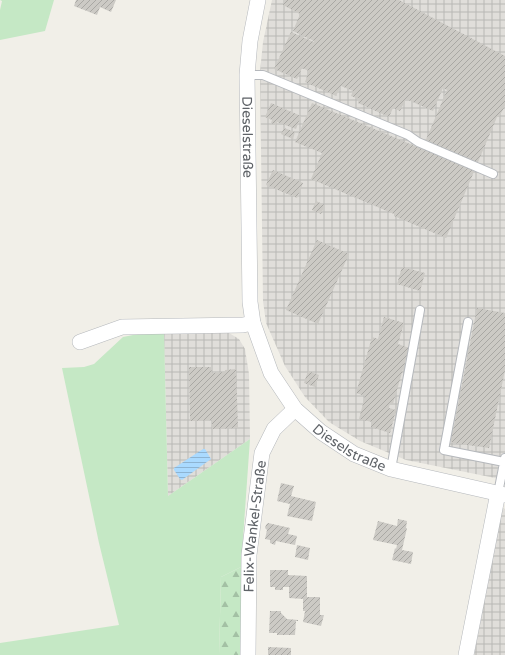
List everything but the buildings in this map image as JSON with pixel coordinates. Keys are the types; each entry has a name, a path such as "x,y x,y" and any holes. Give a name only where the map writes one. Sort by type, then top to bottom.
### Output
{"street":[{"name":"Dieselstraße","path":"258,0 250,41 247,75 250,302 252,323 271,373 295,409 321,432 354,454 391,469 501,494"},
{"path":"80,342 122,327 243,325 252,323"},
{"name":"Felix-Wankel-Straße","path":"248,655 249,555 262,453 274,429 295,409"},
{"path":"466,655 501,494"}],"lane":[{"path":"247,75 263,75 408,134 418,142 493,174"},
{"path":"391,469 420,310"},
{"path":"468,322 444,450 505,459 501,494"}],"shaded area":[{"path":"272,0 505,0 505,480 406,460 360,441 329,422 305,397 285,366 266,323 263,301 260,72 263,42"},
{"path":"164,333 229,333 239,339 245,349 249,374 250,439 168,496"},
{"path":"502,508 505,509 505,655 474,655"}],"green space":[{"path":"0,0 54,0 45,31 0,40 0,10 2,1"},
{"path":"164,333 168,496 250,439 241,567 221,577 219,655 0,655 0,643 119,625 99,543 62,368 84,367 94,364 123,337 138,334"},
{"path":"241,567 241,655 219,655 221,577"}],"water":[{"path":"205,449 211,459 182,480 180,479 174,468"}]}
